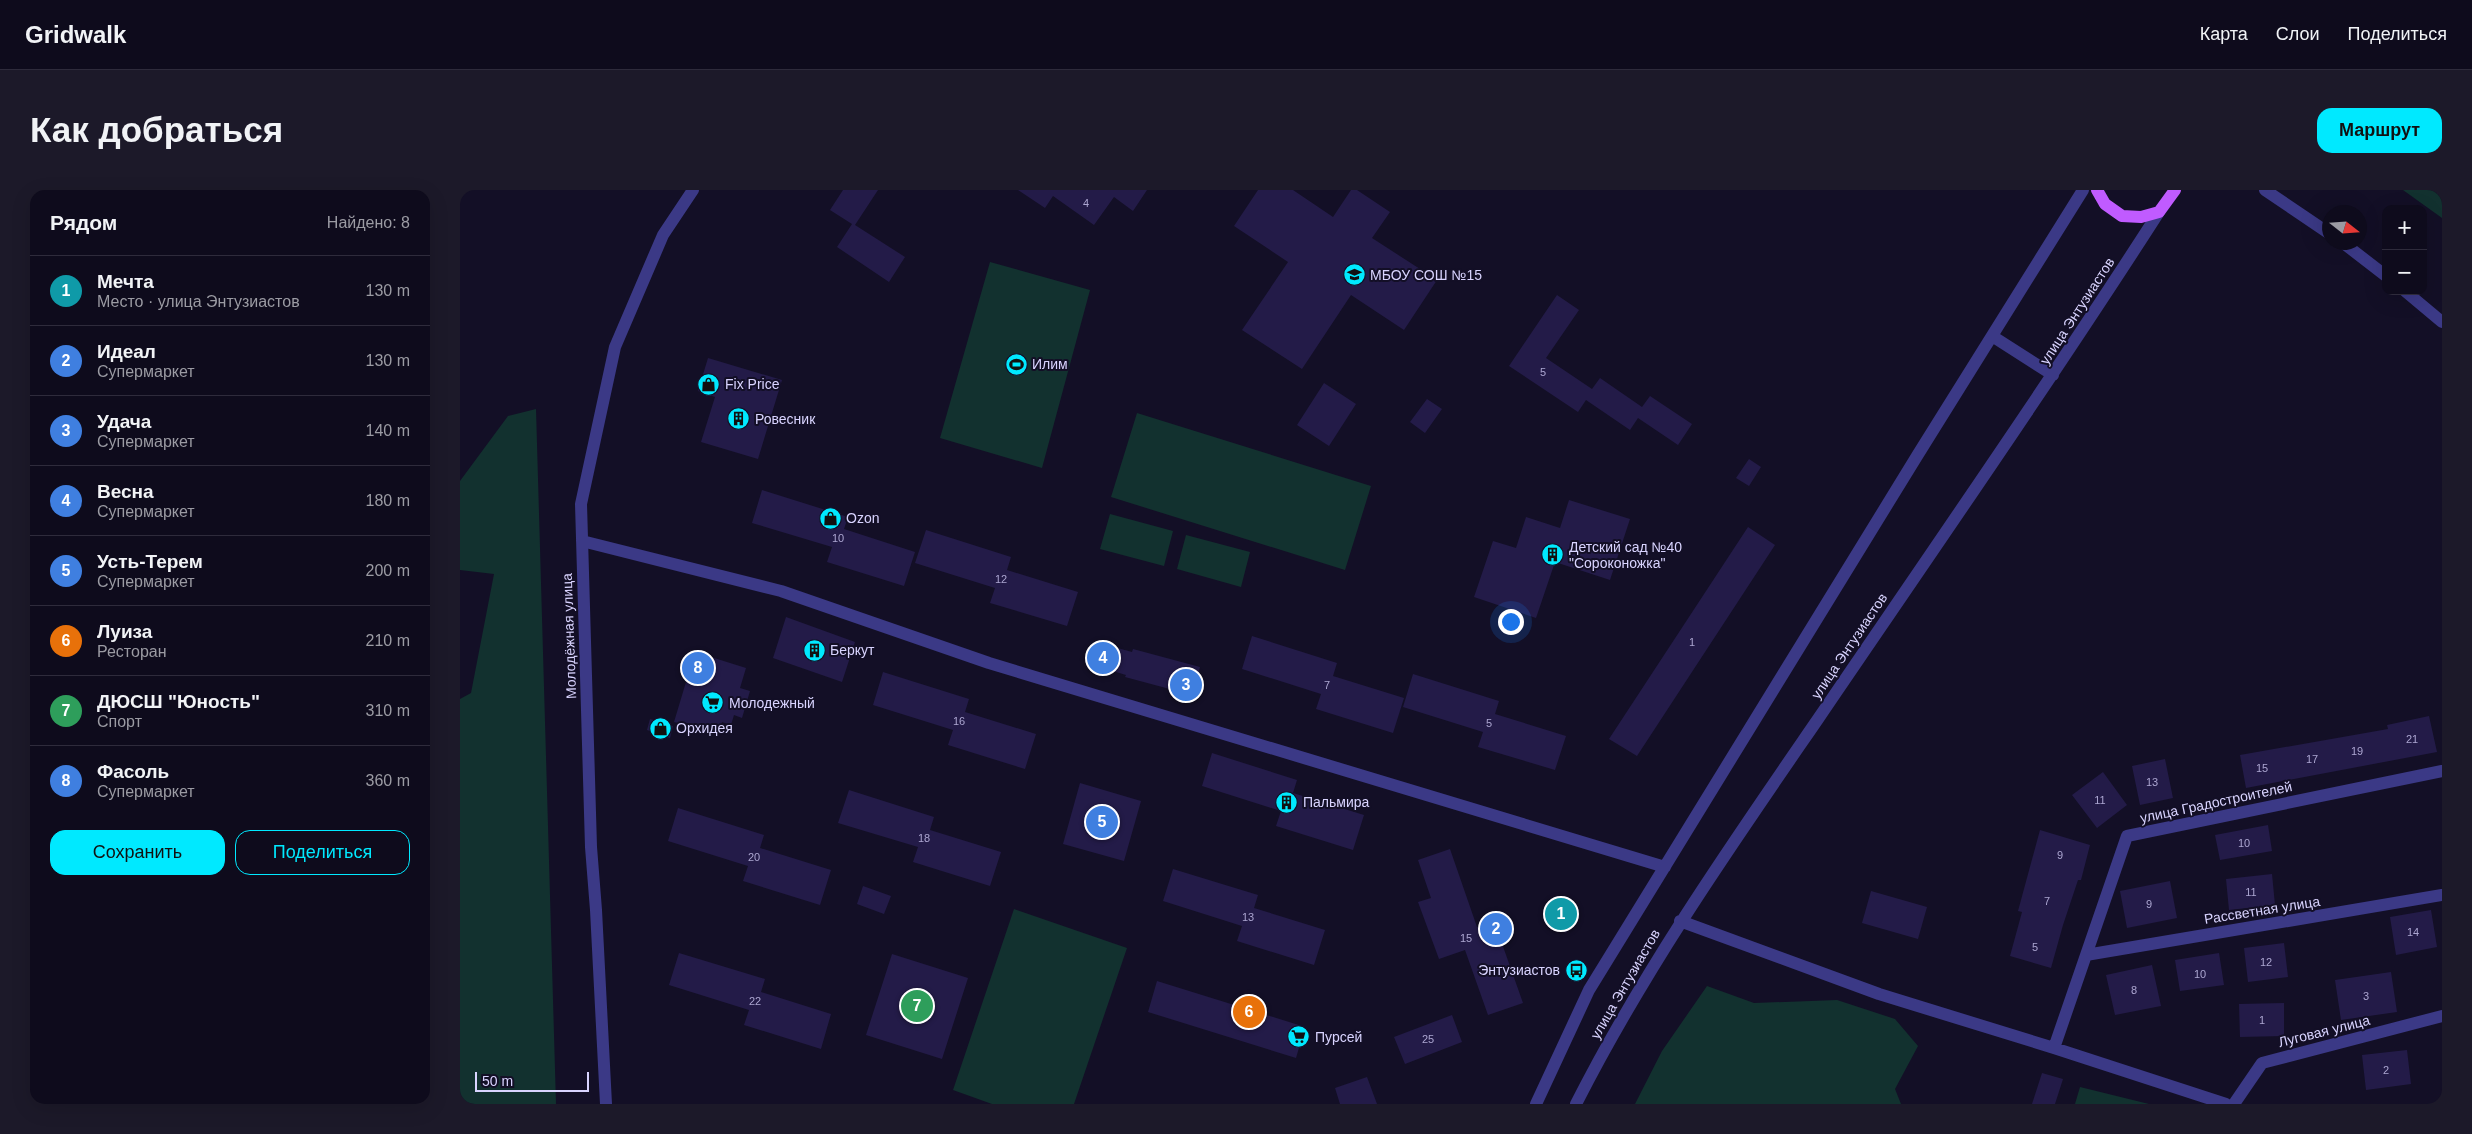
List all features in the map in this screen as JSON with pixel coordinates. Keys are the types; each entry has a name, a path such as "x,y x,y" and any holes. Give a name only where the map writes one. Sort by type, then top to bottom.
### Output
{"main road":[{"path":"2097,190 2105,204 2122,216 2141,217 2159,212 2176,192"}],"street":[{"name":"Молодёжная улица","path":"606,1104 591,847 580,504 615,348 664,235 693,190"},
{"name":"улица Энтузиастов","path":"1536,1104 1590,990 2083,190"},
{"path":"2265,190 2322,229"},
{"name":"улица Энтузиастов","path":"1576,1104 1622,1018 1680,921 2053,375 2159,212"},
{"path":"2352,250 2382,273"},
{"path":"2410,295 2442,322"},
{"path":"1992,336 2053,375"},
{"path":"582,541 781,591 989,663 1665,867"},
{"name":"улица Градостроителей","path":"2054,1048 2127,836 2442,771"},
{"name":"Рассветная улица","path":"2086,954 2442,895"},
{"path":"1680,921 1879,994 2226,1104"},
{"name":"Луговая улица","path":"2234,1104 2262,1062 2442,1016"}],"green space":[{"path":"2403,190 2442,190 2442,218 2427,207 2427,205 2424,205"},
{"name":"Илим","path":"990,262 1090,290 1042,468 940,438"},
{"path":"536,409 556,1104 460,1104 460,699 471,693 494,574 460,570 460,481 508,416"},
{"path":"1137,413 1371,486 1345,570 1111,497"},
{"path":"1110,514 1173,531 1164,566 1100,549"},
{"path":"1186,535 1250,552 1241,587 1177,569"},
{"path":"1014,909 1127,948 1074,1104 992,1104 953,1090"},
{"path":"1707,986 1754,1003 1837,1000 1895,1019 1918,1046 1895,1089 1901,1104 1635,1104 1662,1051"},
{"path":"2080,1087 2149,1104 2075,1104"}],"building":[{"path":"843,190 878,190 855,225 905,257 889,282 837,247 852,224 830,210"},
{"path":"1018,190 1147,190 1133,211 1114,197 1094,225 1053,196 1045,208"},
{"name":"МБОУ СОШ №15","path":"1258,190 1293,190 1333,217 1351,190 1357,190 1390,212 1372,238 1437,280 1404,330 1351,295 1302,369 1242,330 1288,262 1234,226"},
{"path":"1557,295 1579,310 1546,358 1592,389 1600,378 1642,407 1650,396 1692,424 1678,445 1638,418 1630,430 1586,400 1578,412 1509,366"},
{"name":"Ровесник","path":"708,358 782,380 758,459 701,442 715,397 698,391"},
{"path":"1324,383 1356,404 1329,446 1297,425"},
{"path":"1427,399 1442,409 1425,433 1410,422"},
{"path":"1749,459 1761,467 1749,486 1736,478"},
{"path":"762,490 848,517 844,529 915,552 904,586 827,562 832,547 752,523"},
{"name":"Детский сад №40 \"Сороконожка\"","path":"1569,500 1630,519 1610,580 1555,562 1536,618 1474,597 1493,541 1516,548 1526,517 1560,528"},
{"path":"1748,527 1775,545 1637,756 1609,739"},
{"path":"926,530 1011,557 1007,570 1078,592 1067,626 990,603 995,588 915,563"},
{"name":"Беркут","path":"786,617 855,642 842,682 773,658"},
{"path":"1252,636 1337,663 1333,676 1404,698 1393,733 1316,709 1321,694 1242,669"},
{"path":"1096,642 1132,652 1133,649 1200,667 1192,695 1125,677 1126,675 1089,664"},
{"name":"Молодежный","path":"695,652 746,668 740,688 750,691 742,718 734,715 731,725 722,722 719,735 674,722"},
{"path":"883,672 969,699 965,712 1036,734 1025,769 948,745 953,730 873,705"},
{"path":"1413,674 1499,701 1495,714 1566,736 1555,770 1478,747 1483,732 1403,707"},
{"path":"2429,716 2437,752 2246,788 2240,755 2388,729 2387,725"},
{"name":"Орхидея","path":"650,719 673,726 670,738 647,730"},
{"name":"Пальмира","path":"1212,753 1297,780 1293,793 1364,815 1353,850 1276,826 1281,811 1202,786"},
{"path":"2165,759 2173,798 2140,805 2132,766"},
{"path":"2103,772 2127,805 2097,828 2072,795"},
{"path":"1080,783 1141,801 1124,861 1063,844"},
{"path":"849,790 934,817 930,830 1001,852 990,886 913,862 918,847 838,823"},
{"path":"678,808 764,835 760,848 831,870 820,905 743,881 748,866 668,841"},
{"path":"2268,825 2272,851 2220,860 2215,835"},
{"path":"2040,830 2090,845 2081,880 2078,880 2051,968 2010,956 2022,912 2018,911"},
{"path":"1450,849 1477,927 1494,921 1523,1003 1488,1015 1465,950 1439,959 1418,902 1431,898 1418,860"},
{"path":"1173,869 1258,895 1254,908 1325,930 1314,965 1237,941 1242,926 1163,901"},
{"path":"2272,874 2275,905 2229,910 2226,879"},
{"path":"2170,881 2177,918 2127,928 2120,891"},
{"path":"863,886 891,896 884,914 857,904"},
{"path":"1871,891 1927,907 1918,939 1862,923"},
{"path":"1556,896 1579,910 1566,933 1543,918"},
{"path":"2431,910 2437,947 2396,955 2390,917"},
{"path":"2284,943 2288,977 2248,982 2244,948"},
{"path":"679,953 765,979 761,992 831,1014 821,1049 744,1025 749,1010 669,985"},
{"path":"2219,953 2224,985 2180,991 2175,960"},
{"path":"892,954 968,978 942,1059 866,1035"},
{"path":"2152,965 2161,1006 2115,1015 2106,975"},
{"path":"2391,972 2397,1012 2341,1020 2335,980"},
{"path":"1157,981 1305,1027 1296,1058 1148,1012"},
{"path":"2284,1003 2284,1036 2240,1037 2239,1004"},
{"path":"1452,1015 1462,1042 1405,1064 1394,1037"},
{"path":"2407,1050 2411,1084 2366,1090 2362,1055"},
{"path":"2042,1073 2063,1079 2055,1104 2032,1104"},
{"path":"1367,1077 1377,1104 1340,1104 1335,1088"}],"place":[{"name":"МБОУ СОШ №15","path":"1354,275"},
{"name":"Илим","path":"1016,364"},
{"name":"Fix Price","path":"709,384"},
{"name":"Ровесник","path":"739,419"},
{"name":"Ozon","path":"830,518"},
{"name":"Детский сад №40 \"Сороконожка\"","path":"1553,555"},
{"name":"Беркут","path":"814,650"},
{"name":"Весна","path":"1103,658"},
{"name":"Фасоль","path":"698,668"},
{"name":"Удача","path":"1186,685"},
{"name":"Молодежный","path":"713,703"},
{"name":"Орхидея","path":"660,728"},
{"name":"Пальмира","path":"1287,802"},
{"name":"Усть-Терем","path":"1102,822"},
{"name":"Мечта","path":"1561,914"},
{"name":"Идеал","path":"1496,929"},
{"name":"Энтузиастов","path":"1576,970"},
{"name":"ДЮСШ \"Юность\"","path":"917,1006"},
{"name":"Луиза","path":"1249,1012"},
{"name":"Пурсей","path":"1299,1037"}]}
